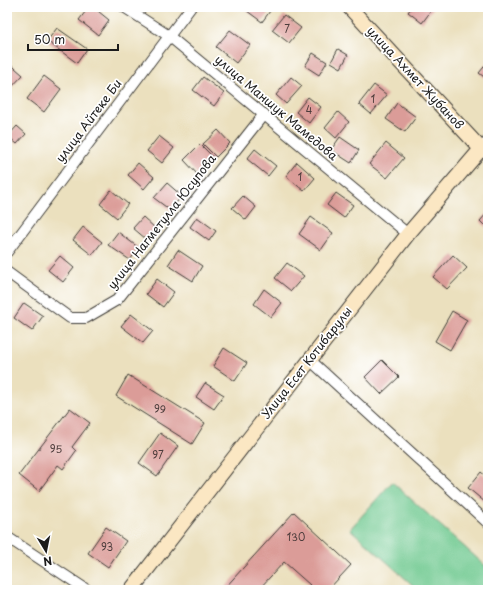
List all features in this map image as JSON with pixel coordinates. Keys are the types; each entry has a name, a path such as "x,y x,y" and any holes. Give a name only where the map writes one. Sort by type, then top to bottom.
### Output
{"main road":[{"name":"улица Ахмет Жубанов","path":"349,7 486,148"},
{"name":"Улица Есет Котибарулы","path":"131,590 408,234 486,148"}],"street":[{"name":"улица Маншук Мамедова","path":"124,7 169,36 408,234"},
{"name":"улица Айтеке Би","path":"7,252 191,7"},
{"name":"улица Нагметулла Юсупова","path":"7,272 70,318 86,318 117,300 264,114"},
{"path":"310,360 487,520"},
{"path":"7,537 86,590"}],"green space":[{"path":"392,482 488,568 488,590 418,590 350,529"}],"building":[{"path":"89,7 93,7 109,20 98,35 79,20"},
{"path":"273,7 262,22 243,8"},
{"path":"412,7 434,7 422,23 408,12"},
{"path":"284,15 301,28 289,43 272,30"},
{"path":"57,28 87,49 77,63 47,41"},
{"path":"230,30 250,45 236,63 216,47"},
{"path":"338,49 348,55 341,68 331,62"},
{"path":"313,53 327,62 319,75 305,66"},
{"path":"7,61 23,75 8,91 7,90"},
{"path":"488,62 488,80 479,73"},
{"path":"44,76 61,89 44,112 27,99"},
{"path":"203,77 224,93 214,106 193,90"},
{"path":"291,77 302,86 286,104 276,95"},
{"path":"374,85 387,95 371,114 359,104"},
{"path":"308,97 321,107 309,123 296,112"},
{"path":"397,103 416,117 405,132 386,119"},
{"path":"338,112 349,122 336,138 325,128"},
{"path":"17,126 26,134 17,144 8,136"},
{"path":"218,130 230,143 216,157 203,144"},
{"path":"159,136 174,148 162,163 147,151"},
{"path":"340,137 359,150 351,163 331,150"},
{"path":"386,143 404,158 387,178 369,164"},
{"path":"200,144 214,158 198,175 184,160"},
{"path":"255,149 276,166 268,176 247,159"},
{"path":"297,162 315,178 304,191 286,176"},
{"path":"138,163 154,177 144,189 128,175"},
{"path":"167,183 182,196 170,210 154,198"},
{"path":"111,190 128,204 117,218 100,204"},
{"path":"336,193 353,205 344,218 327,205"},
{"path":"243,196 256,207 246,220 232,208"},
{"path":"488,212 488,229 480,221"},
{"path":"143,217 156,229 146,239 133,228"},
{"path":"197,217 216,231 209,241 190,227"},
{"path":"311,217 333,233 321,250 299,234"},
{"path":"83,227 102,242 92,255 73,240"},
{"path":"118,232 139,248 130,260 108,245"},
{"path":"178,250 202,266 193,281 168,265"},
{"path":"453,255 467,268 447,289 433,277"},
{"path":"60,256 74,268 63,282 48,270"},
{"path":"287,263 304,276 291,291 275,278"},
{"path":"157,279 174,292 163,307 146,294"},
{"path":"264,289 282,303 271,317 254,304"},
{"path":"24,303 43,316 32,331 14,318"},
{"path":"452,311 467,320 450,350 435,341"},
{"path":"131,314 153,331 143,343 121,326"},
{"path":"224,348 247,363 235,381 213,366"},
{"path":"382,360 399,377 381,394 365,377"},
{"path":"128,375 205,423 192,444 116,396"},
{"path":"205,383 224,395 214,409 196,397"},
{"path":"70,408 90,423 72,447 76,451 63,469 58,465 39,491 19,475"},
{"path":"160,433 178,446 157,476 139,463"},
{"path":"481,472 488,478 488,501 486,503 468,488"},
{"path":"294,512 351,565 328,590 306,590 310,585 284,562 258,590 223,590"},
{"path":"106,527 126,541 108,567 88,553"}]}
